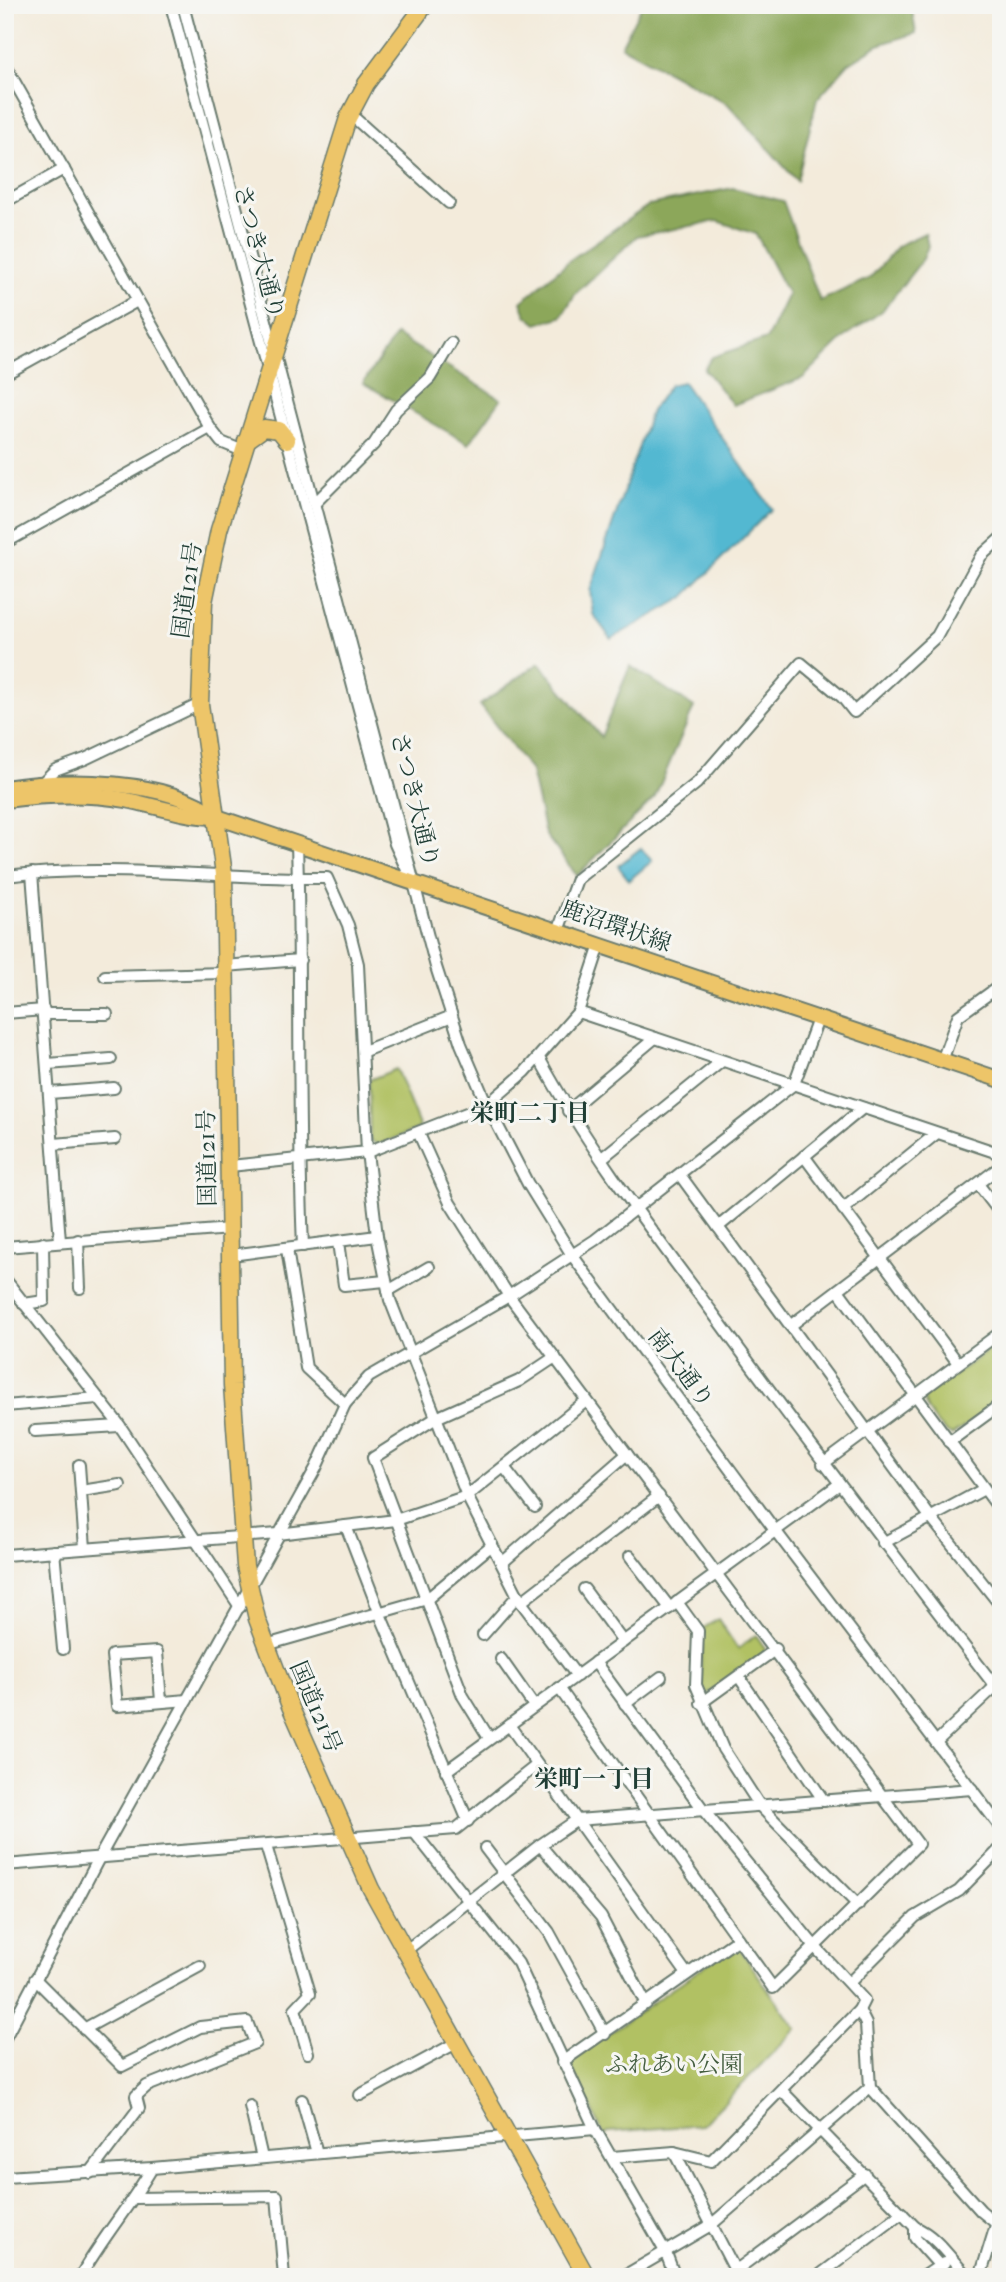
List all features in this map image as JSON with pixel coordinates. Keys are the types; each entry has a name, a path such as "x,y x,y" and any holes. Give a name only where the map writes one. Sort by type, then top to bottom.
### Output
{"highway":[{"name":"国道121号","path":"425,5 366,84 350,114 268,369 209,567 204,602 200,704 224,874 232,1385 242,1536 248,1591 266,1644 348,1838 404,1952 587,2277"},
{"path":"245,446 264,428 279,430 287,440"}],"main road":[{"name":"鹿沼環状線","path":"5,788 94,783 126,787 200,803 218,817"},
{"name":"鹿沼環状線","path":"5,800 94,797 124,800 198,817 218,817 1001,1080"}],"street":[{"name":"さつき大通り","path":"171,5 395,844 415,885"},
{"name":"さつき大通り","path":"183,5 415,885"},
{"path":"5,65 209,428 221,442 245,446"},
{"path":"350,114 449,203"},
{"path":"5,202 64,169"},
{"path":"5,374 137,301"},
{"path":"316,502 374,444 396,410 429,378 451,343"},
{"path":"5,543 209,428"},
{"path":"558,931 577,879 698,783 801,663 842,697 854,712 937,636 981,556 1001,538"},
{"path":"41,784 55,770 85,759 200,704"},
{"path":"297,843 300,960 299,1159 303,1247"},
{"path":"32,873 60,1241"},
{"path":"5,877 32,873 224,874 298,879 327,878 348,925 358,964 365,1051 367,1152 386,1286 467,1496 520,1599 577,1676"},
{"name":"南大通り","path":"415,885 452,1016 487,1105 528,1184 572,1255 774,1529 1001,1828"},
{"path":"230,1166 367,1152 419,1134 487,1105 538,1058 578,1012 600,945"},
{"path":"105,976 225,969 300,960"},
{"path":"942,1061 958,1016 1001,985"},
{"path":"578,1012 1001,1154"},
{"path":"5,1013 107,1014"},
{"path":"365,1051 452,1016"},
{"path":"5,2038 99,1858 316,1468 345,1404 369,1377 509,1296 572,1255 636,1209 794,1084 818,1019"},
{"path":"568,1111 655,1038"},
{"path":"538,1058 568,1111 636,1209 838,1485 999,1687 936,1742"},
{"path":"48,1064 111,1059"},
{"path":"602,1158 722,1061"},
{"path":"50,1093 114,1088"},
{"path":"718,1227 863,1108"},
{"path":"843,1209 937,1133"},
{"path":"419,1134 450,1203 509,1296 776,1649 918,1844 816,1948 773,1987 559,1688"},
{"path":"54,1144 115,1139"},
{"path":"804,1156 958,1363"},
{"path":"790,1326 1001,1166"},
{"path":"680,1175 931,1518 1001,1606"},
{"path":"978,1184 1001,1214"},
{"path":"5,1247 230,1229"},
{"path":"231,1255 377,1236"},
{"path":"78,1240 80,1288"},
{"path":"338,1242 344,1285 386,1286 429,1267"},
{"path":"24,1304 44,1301 43,1243"},
{"path":"287,1249 306,1368 345,1404"},
{"path":"5,1279 120,1426 240,1607"},
{"path":"838,1290 1001,1511"},
{"path":"823,1464 1000,1334"},
{"path":"489,1738 463,1696 373,1458 436,1418 519,1381 555,1357"},
{"path":"5,1406 99,1398"},
{"path":"5,1555 196,1538 278,1534 396,1520 467,1496 586,1401"},
{"path":"949,1442 997,1407 1001,1419"},
{"path":"35,1431 120,1426"},
{"path":"502,1563 627,1454"},
{"path":"79,1465 86,1548"},
{"path":"504,1467 534,1507"},
{"path":"81,1490 120,1485"},
{"path":"446,1771 774,1529 838,1485"},
{"path":"883,1543 984,1489"},
{"path":"483,1635 520,1599 659,1496"},
{"path":"346,1526 380,1614 468,1821"},
{"path":"266,1644 427,1599 492,1545"},
{"path":"54,1550 63,1648"},
{"path":"630,1556 698,1631 696,1685 701,1703 723,1749 760,1806 858,1905"},
{"path":"584,1589 623,1642"},
{"path":"701,1703 776,1649"},
{"path":"161,1701 157,1652 112,1656 117,1706 187,1699"},
{"path":"501,1659 534,1706"},
{"path":"596,1662 705,1812 816,1948 864,2000 859,2010 711,2161 674,2152 612,2157"},
{"path":"625,1704 661,1677"},
{"path":"739,1677 824,1801"},
{"path":"509,1724 687,1974"},
{"path":"5,1833 6,1865 456,1829 537,1765"},
{"path":"404,1952 540,1845 577,1820 972,1789"},
{"path":"414,1832 518,1963 595,2129 666,2253 675,2277"},
{"path":"540,1845 601,1917 646,2004"},
{"path":"266,1846 310,1993 295,2009 308,2053"},
{"path":"485,1848 549,1932 604,2034"},
{"path":"850,1982 915,1917 959,1891 1001,1848"},
{"path":"562,2062 738,1939"},
{"path":"84,2029 201,1966"},
{"path":"35,1979 122,2066 200,2027 247,2022 255,2043 147,2086 136,2096 139,2108 90,2173"},
{"path":"859,2010 866,2024 870,2087 998,2226"},
{"path":"359,2095 456,2043"},
{"path":"622,2277 711,2225 870,2087"},
{"path":"782,2091 902,2214 915,2227 926,2232 968,2277"},
{"path":"302,2100 317,2153"},
{"path":"250,2106 262,2158"},
{"path":"5,2177 152,2168 595,2129"},
{"path":"674,2152 737,2274 864,2174"},
{"path":"80,2277 101,2240 135,2198 152,2168"},
{"path":"135,2198 277,2196 284,2277"},
{"path":"980,2277 998,2226 1001,2209"},
{"path":"817,2277 902,2214"},
{"path":"915,2227 915,2238 940,2266"},
{"path":"923,2277 950,2259"}],"green space":[{"path":"642,5 911,5 916,33 878,45 848,64 817,99 797,181 728,104 621,46"},
{"path":"733,188 783,201 820,301 870,278 899,245 925,233 928,246 923,259 882,311 846,336 803,378 733,405 704,369 712,357 767,339 788,294 756,234 717,221 637,236 576,293 561,317 537,324 526,315 521,302 570,260 649,205"},
{"path":"396,335 501,399 469,444 363,383"},
{"path":"539,663 601,737 630,666 694,707 655,797 577,876 545,834 531,771 480,705"},
{"path":"396,1069 420,1128 378,1145 370,1140 369,1080"},
{"path":"997,1344 1001,1345 1001,1401 952,1435 948,1433 930,1414 924,1397"},
{"path":"718,1619 738,1649 756,1635 765,1648 765,1653 705,1696 700,1693 702,1629"},
{"name":"ふれあい公園","path":"733,1946 739,1948 796,2029 702,2125 608,2132 605,2137 571,2067 572,2059"}],"water":[{"path":"683,382 772,509 683,598 611,639 593,614 590,591 651,411 670,385"},
{"path":"641,848 652,861 629,880 618,866"}],"district":[{"name":"栄町二丁目","path":"530,1113"},
{"name":"栄町一丁目","path":"594,1779"}]}
